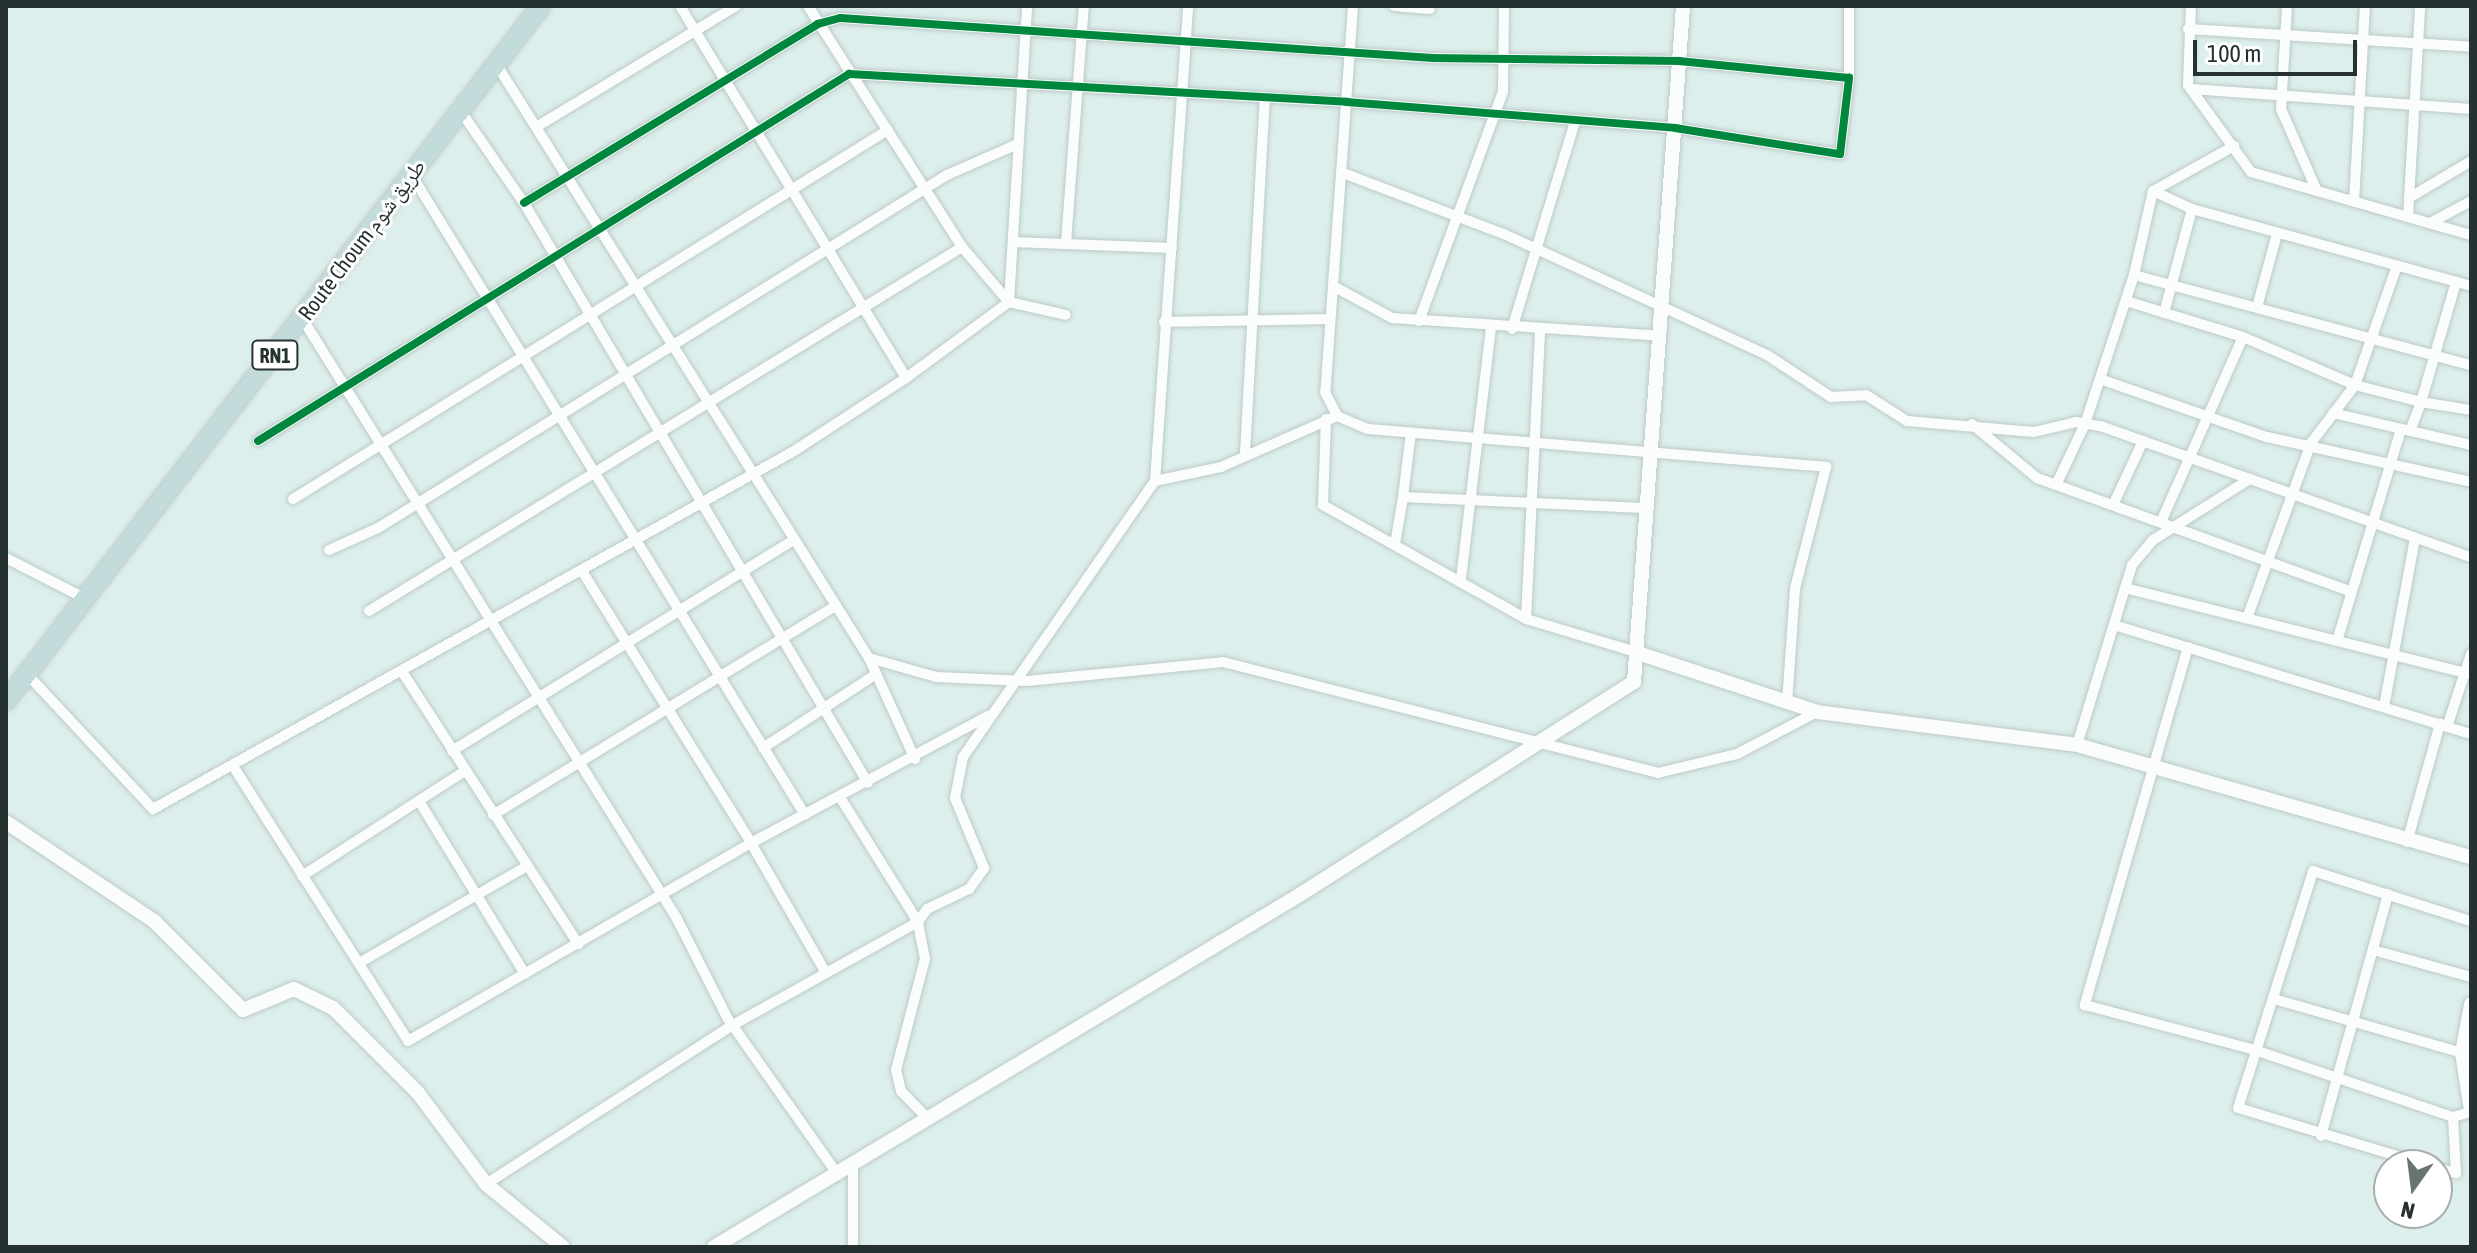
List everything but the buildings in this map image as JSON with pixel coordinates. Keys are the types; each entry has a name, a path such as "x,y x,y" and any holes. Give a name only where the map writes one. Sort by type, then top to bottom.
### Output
{"highway":[{"name":"Route Choum طريق شوم","path":"6,701 541,6"}],"street":[{"path":"680,6 790,191 831,249 906,378"},
{"path":"538,126 736,6"},
{"path":"808,6 962,247 1009,302 1066,315"},
{"path":"27,674 153,809 403,673 753,474 906,378 1009,302 1027,6"},
{"path":"1066,243 1082,87 1084,6"},
{"path":"486,1184 733,1025 918,922 927,909 969,889 984,868 955,798 963,757 1155,481 1188,6"},
{"path":"1353,6 1343,173 1329,319 1325,392 1332,417 1323,505 1461,579 1526,619 1817,712 2077,745 2407,842 2471,857"},
{"path":"1394,6 1430,9"},
{"path":"1419,321 1462,218 1496,115 1506,56 1504,6"},
{"path":"714,1247 1301,894 1535,740 1634,682 1641,654 1683,6"},
{"path":"258,441 849,74 1347,102 1675,128 1840,154 1849,78 1849,6"},
{"path":"2191,6 2188,29 2191,89 2251,172 2471,235"},
{"path":"2287,6 2282,95 2317,191"},
{"path":"2354,202 2365,6"},
{"path":"2408,217 2420,6"},
{"path":"524,203 726,83 818,24 870,19 1350,52 1679,61 1849,78"},
{"path":"2188,29 2471,47"},
{"path":"495,62 538,126 565,177 869,658 915,759"},
{"path":"2191,89 2471,109"},
{"path":"1245,453 1250,320 1265,98"},
{"path":"460,110 524,203 868,783"},
{"path":"1512,329 1575,121"},
{"path":"293,499 888,130"},
{"path":"329,550 419,503 926,188 986,153 1018,144"},
{"path":"2056,485 2085,424 2126,301 2153,191 2234,146"},
{"path":"2409,198 2471,161"},
{"path":"1343,173 1462,218 1662,311 1767,355 1831,397 1866,395 1907,421 1972,424 2034,432 2085,424 2143,441 2471,557"},
{"path":"411,174 526,353 595,475 805,815"},
{"path":"2153,191 2192,209 2471,286"},
{"path":"2430,223 2471,201"},
{"path":"2164,313 2192,209"},
{"path":"2257,307 2277,234"},
{"path":"1013,242 1172,248"},
{"path":"369,611 454,562 962,247"},
{"path":"2247,618 2289,493 2311,443 2355,385 2397,266"},
{"path":"2134,275 2173,281 2471,365"},
{"path":"2337,641 2370,522 2391,462 2421,402 2456,282"},
{"path":"1333,286 1367,308 1419,321 1660,336"},
{"path":"2126,301 2243,337 2355,385 2421,402 2471,410"},
{"path":"302,318 385,441 491,623 662,894 733,1025 838,1175"},
{"path":"1164,322 1329,319"},
{"path":"1461,579 1467,501 1491,327"},
{"path":"1526,619 1540,330"},
{"path":"2161,522 2186,456 2243,337"},
{"path":"2100,379 2206,417 2471,482"},
{"path":"2333,413 2471,445"},
{"path":"1155,481 1221,467 1245,453 1332,417 1367,429 1653,447 1826,467 1795,589 1787,702"},
{"path":"1972,424 2037,478 2350,591"},
{"path":"1395,544 1411,432"},
{"path":"2113,505 2143,441"},
{"path":"2077,745 2125,588 2153,540 2178,528 2250,479"},
{"path":"1403,497 1649,508"},
{"path":"2384,707 2415,538"},
{"path":"452,751 625,640 681,612 794,540"},
{"path":"6,558 86,599"},
{"path":"582,571 751,843 826,973"},
{"path":"2125,588 2337,641 2396,650 2468,674"},
{"path":"493,815 836,606"},
{"path":"2114,625 2471,734"},
{"path":"2188,647 2149,766 2085,1005 2255,1050 2453,1117 2471,1111 2462,1053 2471,1004"},
{"path":"2407,842 2444,725 2468,674 2471,654"},
{"path":"869,658 936,677 1013,681 1223,662 1680,773 1789,733 1817,712"},
{"path":"403,673 578,944"},
{"path":"763,748 876,674"},
{"path":"233,766 408,1041 751,843 915,759 991,714"},
{"path":"302,876 465,771"},
{"path":"840,797 918,922 925,959 896,1070 901,1091 928,1119"},
{"path":"419,801 525,974"},
{"path":"6,822 154,921 243,1010 294,989 333,1008 418,1093 486,1184 563,1247"},
{"path":"359,963 527,866"},
{"path":"2373,1150 2238,1108 2313,871 2471,921"},
{"path":"2321,1136 2388,894"},
{"path":"2373,950 2471,977"},
{"path":"2274,999 2462,1053"},
{"path":"2453,1117 2456,1173 2453,1172"},
{"path":"853,1165 853,1247"}],"cycle path":[{"path":"258,441 849,74 1347,102 1675,128 1840,154 1849,78 1679,61 1433,58 840,18 818,24 524,203"}]}
